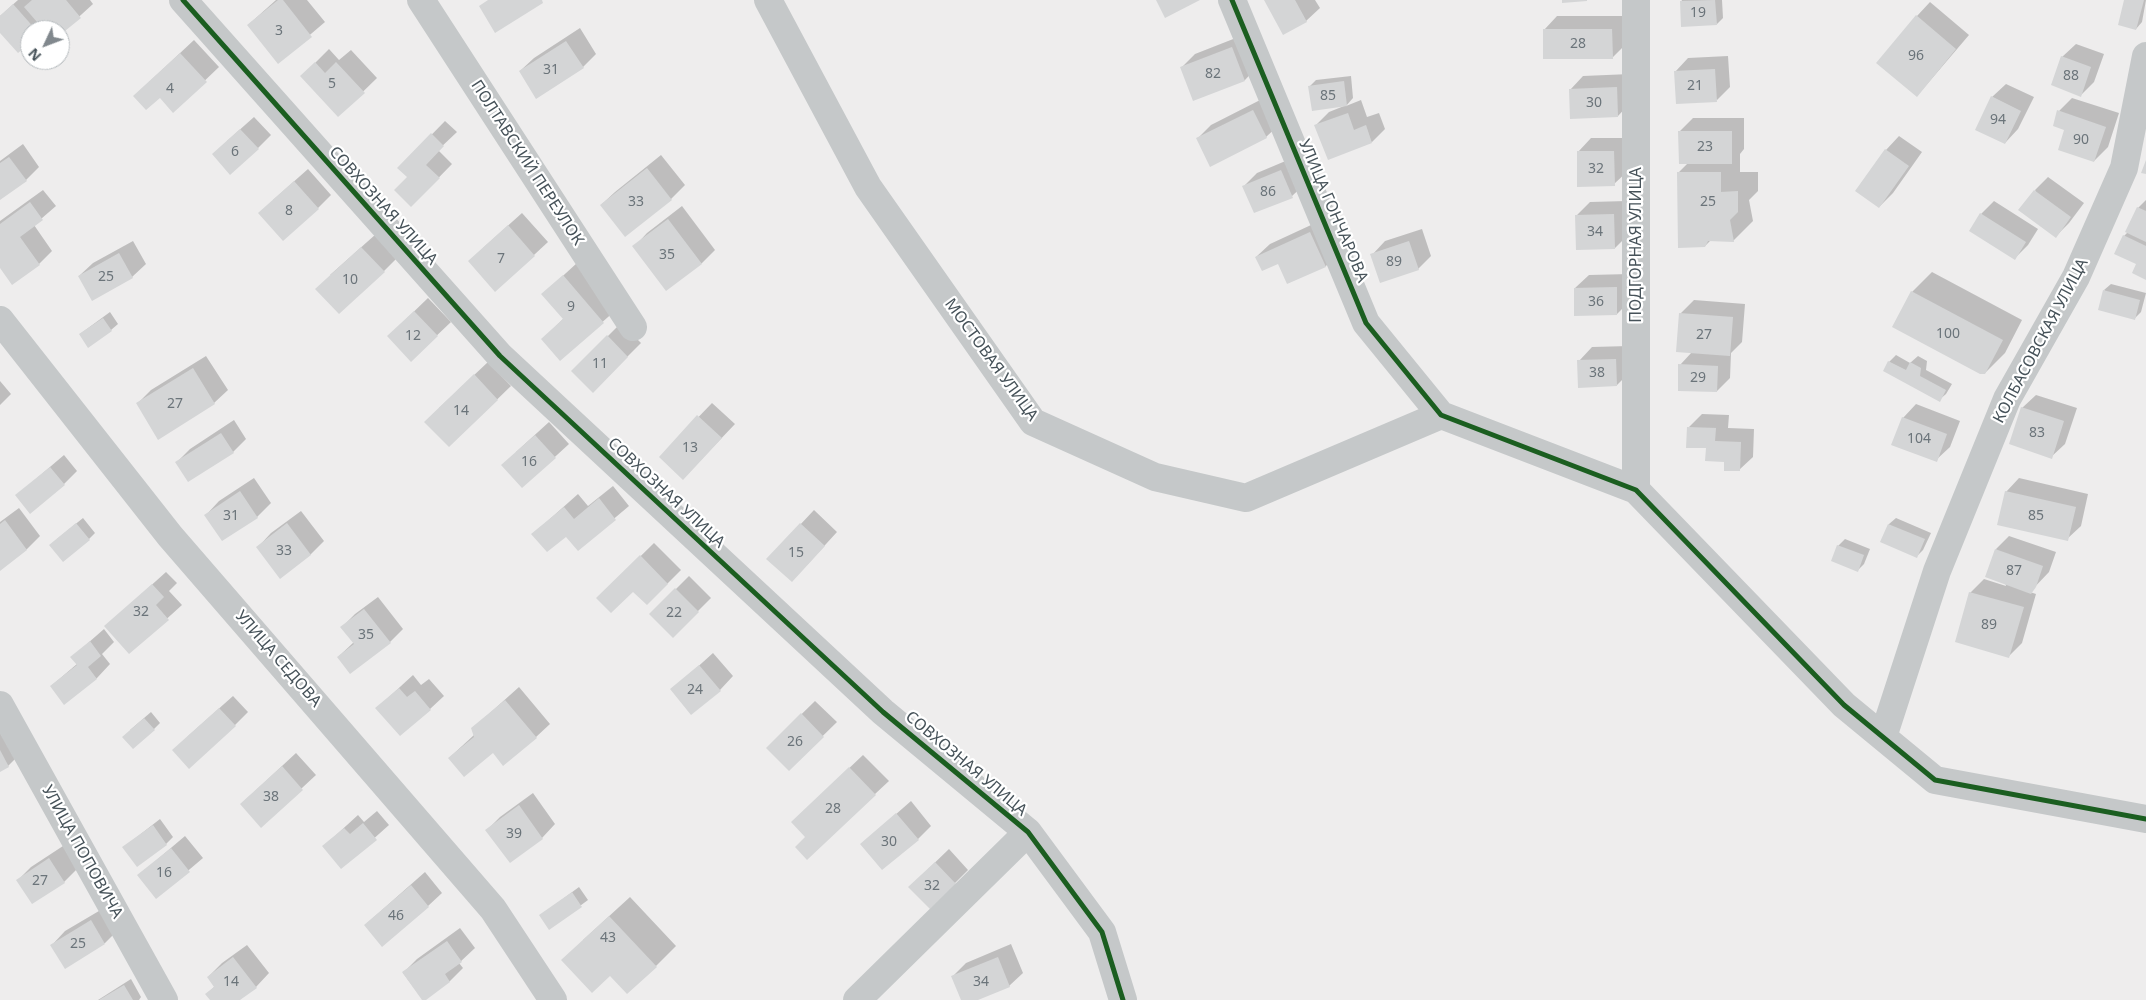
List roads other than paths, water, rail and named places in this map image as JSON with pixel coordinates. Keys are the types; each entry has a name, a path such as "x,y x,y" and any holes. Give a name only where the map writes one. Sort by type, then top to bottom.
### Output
{"street":[{"name":"СОВХОЗНАЯ УЛИЦА","path":"183,0 500,356 883,712 1028,832 1102,932 1123,1000"},
{"name":"ПОЛТАВСКИЙ ПЕРЕУЛОК","path":"421,0 633,327"},
{"name":"МОСТОВАЯ УЛИЦА","path":"768,0 868,187 1033,422 1155,477 1246,498 1441,415"},
{"name":"УЛИЦА ГОНЧАРОВА","path":"1232,0 1366,323 1441,415"},
{"name":"ПОДГОРНАЯ УЛИЦА","path":"1636,0 1636,490"},
{"name":"КОЛБАСОВСКАЯ УЛИЦА","path":"1883,737 1937,572 2007,398 2076,277 2124,168 2146,56"},
{"name":"УЛИЦА СЕДОВА","path":"0,320 170,536 493,909 553,1000"},
{"path":"1441,415 1636,490 1844,705 1935,780 2146,819"},
{"name":"УЛИЦА ПОПОВИЧА","path":"0,705 164,1000"},
{"path":"857,1000 1028,832"}]}
